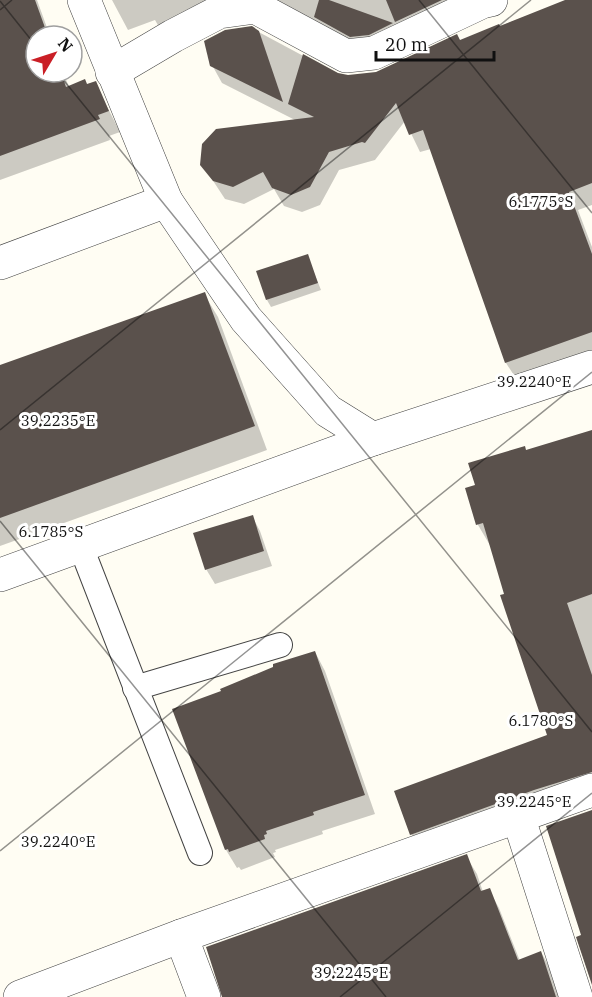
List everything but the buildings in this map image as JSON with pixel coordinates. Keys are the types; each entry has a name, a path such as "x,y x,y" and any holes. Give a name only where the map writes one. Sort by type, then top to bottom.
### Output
{"street":[{"path":"84,0 166,201 246,319 328,411 373,440"},
{"path":"112,72 219,12 255,7 346,56 374,53 482,2 491,0"},
{"path":"0,263 166,201"},
{"path":"0,575 373,440 592,367"},
{"path":"20,997 181,936 592,790"},
{"path":"518,816 576,997"},
{"path":"181,936 204,997"}],"lane":[{"path":"81,547 200,853"},
{"path":"135,688 280,645"}]}
